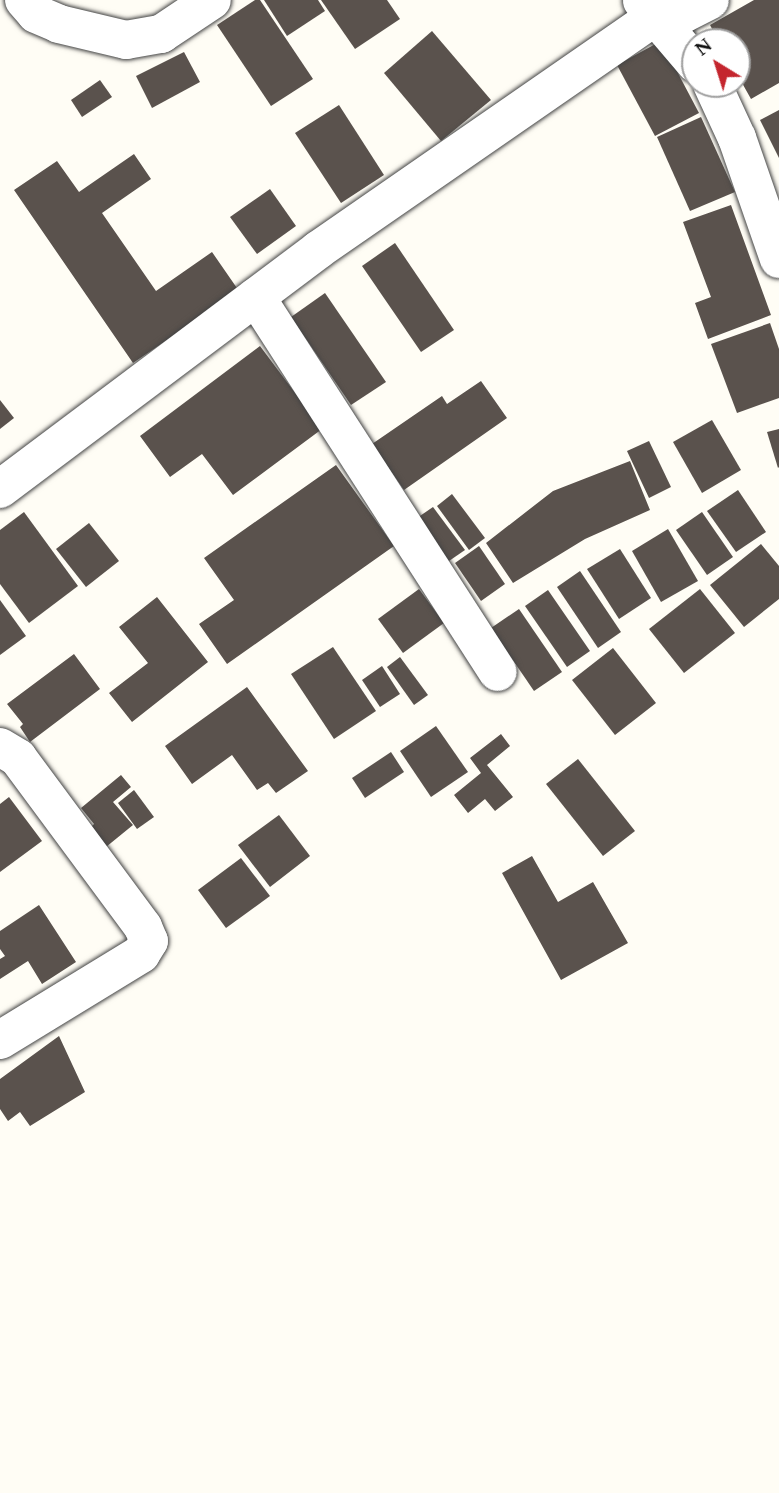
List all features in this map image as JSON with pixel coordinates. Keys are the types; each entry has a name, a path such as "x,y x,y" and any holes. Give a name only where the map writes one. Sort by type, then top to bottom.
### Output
{"street":[{"path":"24,0 36,14 59,24 126,40 161,34 212,0"},
{"path":"0,489 318,250 648,8 683,14 710,0"},
{"path":"648,8 681,47"},
{"path":"718,98 737,138 778,253"},
{"path":"256,297 498,672"},
{"path":"0,747 18,758 143,927 149,941 141,954 0,1040"}],"building":[{"path":"255,0 260,0 313,79 271,106 217,25"},
{"path":"264,0 318,0 325,11 287,36"},
{"path":"321,0 387,0 400,19 355,49"},
{"path":"754,0 779,0 779,83 751,99 751,28 712,28 710,25"},
{"path":"432,31 491,100 441,141 384,73"},
{"path":"661,41 681,79 681,98 691,98 699,113 655,136 617,65"},
{"path":"184,52 200,82 152,108 136,76"},
{"path":"100,80 112,97 82,117 71,100"},
{"path":"339,105 384,175 341,203 295,133"},
{"path":"779,110 779,158 760,120"},
{"path":"701,117 735,192 690,211 657,137"},
{"path":"134,154 151,179 102,213 156,291 212,252 239,291 133,363 14,190 57,161 79,192"},
{"path":"270,189 296,226 257,254 230,217"},
{"path":"731,205 771,315 708,339 695,303 711,297 683,222"},
{"path":"395,243 454,330 421,352 362,266"},
{"path":"325,293 386,382 351,405 291,317"},
{"path":"770,323 779,349 779,398 737,413 711,344"},
{"path":"260,346 322,429 233,495 202,454 170,477 140,436"},
{"path":"481,381 507,418 404,490 372,444 442,396 447,404"},
{"path":"0,400 14,418 0,429"},
{"path":"712,420 741,470 702,493 673,442"},
{"path":"779,429 779,467 778,468 767,432"},
{"path":"649,441 671,487 649,498 627,451"},
{"path":"630,461 650,510 585,539 513,583 486,543 553,491"},
{"path":"336,465 394,546 227,664 199,624 234,600 204,558"},
{"path":"738,490 766,532 736,552 707,511"},
{"path":"452,494 485,538 469,550 437,506"},
{"path":"433,507 465,550 449,561 417,518"},
{"path":"24,512 78,586 29,623 0,584 0,530"},
{"path":"702,512 733,557 707,575 676,530"},
{"path":"89,523 119,561 86,587 56,549"},
{"path":"668,529 698,581 661,602 632,551"},
{"path":"761,544 779,566 779,599 744,627 710,585"},
{"path":"479,546 505,584 481,601 455,563"},
{"path":"620,549 651,598 619,619 587,569"},
{"path":"580,571 621,632 598,648 557,587"},
{"path":"419,589 444,623 403,653 378,619"},
{"path":"700,589 735,633 684,673 649,629"},
{"path":"548,590 590,651 567,667 525,606"},
{"path":"157,597 208,662 132,722 109,693 148,663 119,627"},
{"path":"0,600 26,636 0,655"},
{"path":"519,609 562,672 534,691 491,628"},
{"path":"333,647 376,711 334,739 291,674"},
{"path":"613,648 656,703 615,735 572,680"},
{"path":"74,654 100,689 30,742 20,727 23,724 7,704"},
{"path":"400,657 428,695 414,705 387,667"},
{"path":"382,666 400,694 380,707 362,680"},
{"path":"247,687 308,771 276,793 268,783 257,790 232,755 192,784 165,746"},
{"path":"436,726 468,772 431,797 400,751"},
{"path":"501,734 510,746 487,765 513,797 495,811 485,799 468,813 454,795 481,773 470,758"},
{"path":"391,752 404,772 365,798 352,778"},
{"path":"578,759 635,831 603,856 546,784"},
{"path":"121,775 131,787 113,802 133,825 106,847 90,828 94,824 81,808"},
{"path":"134,790 154,817 137,829 118,803"},
{"path":"9,797 42,841 0,872 0,804"},
{"path":"279,815 310,856 270,887 238,845"},
{"path":"532,856 558,902 593,882 628,943 561,980 502,873"},
{"path":"241,858 270,896 226,928 198,890"},
{"path":"39,905 76,962 42,984 28,961 0,979 0,959 5,956 0,949 0,931"},
{"path":"59,1036 85,1092 30,1126 20,1112 8,1121 0,1109 0,1079"}]}
